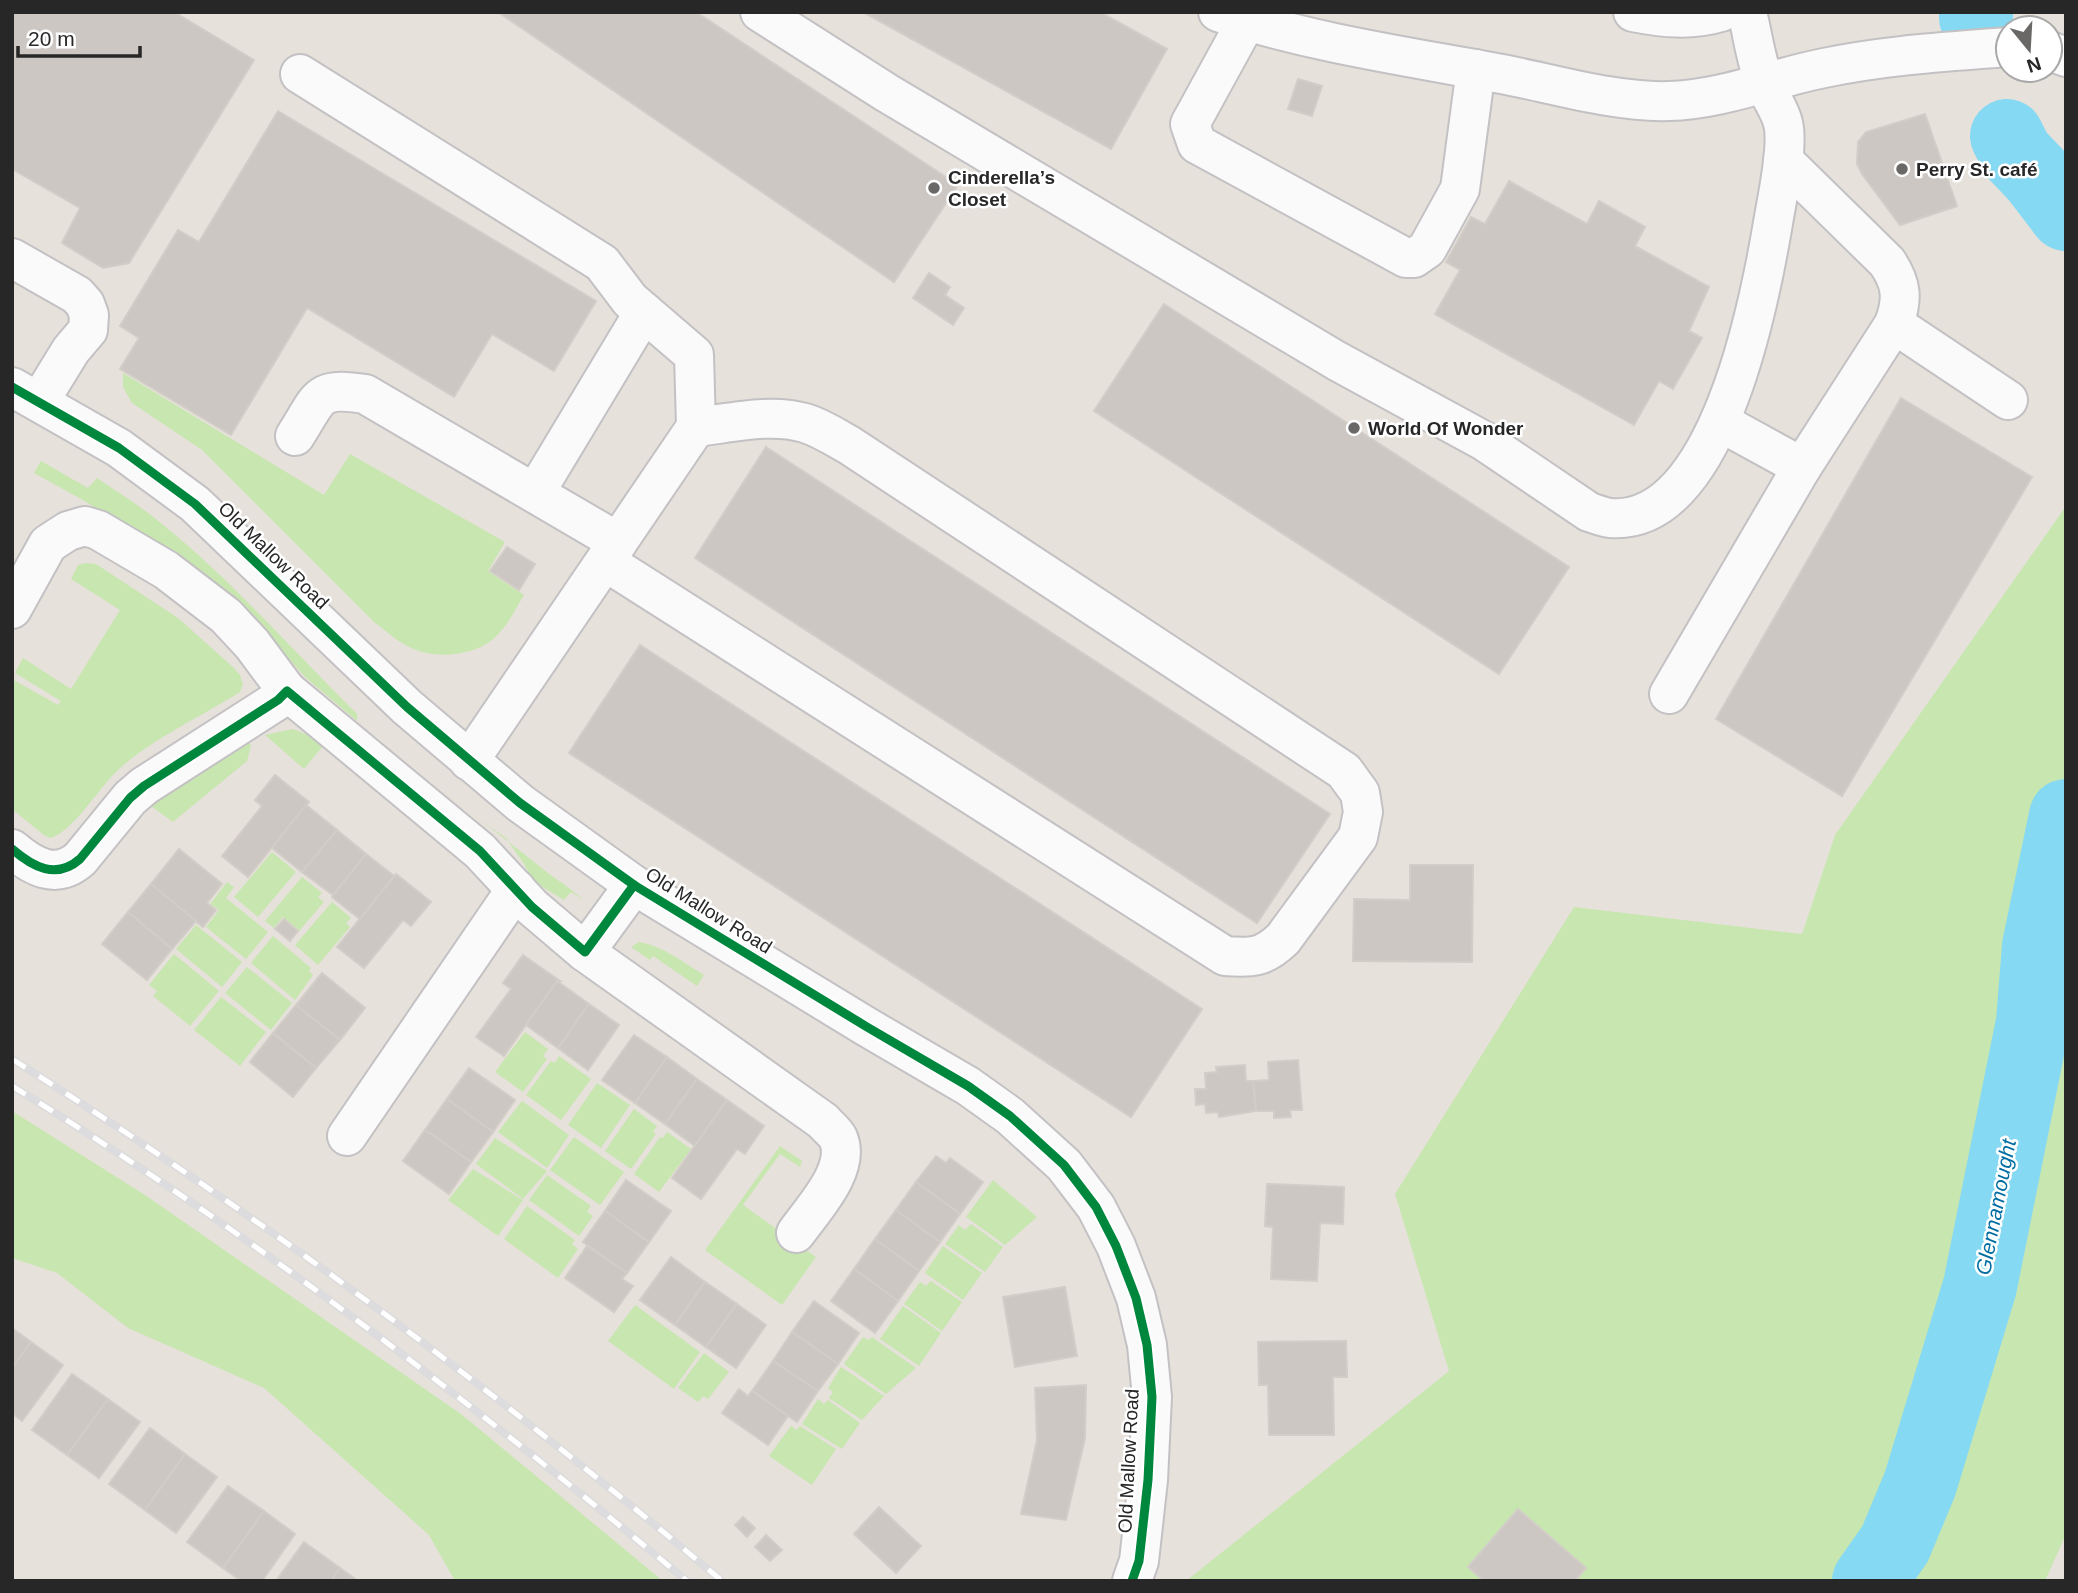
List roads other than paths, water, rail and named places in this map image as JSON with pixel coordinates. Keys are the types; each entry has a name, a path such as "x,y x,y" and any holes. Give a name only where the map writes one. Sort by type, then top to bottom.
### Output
{"street":[{"path":"760,12 887,93 1337,361 1485,441 1590,512 1608,518 1628,517 1660,503 1693,471 1720,422 1756,311 1783,160 1784,123 1765,83 1747,12"},
{"path":"1633,12 1663,18 1695,18 1721,12"},
{"path":"1476,69 1460,190 1427,249 1414,258 1406,258 1197,144 1191,124 1232,17 1310,37 1476,69 1612,95 1669,101 1697,98 1796,74 1877,59 1994,48"},
{"path":"300,74 602,263 630,300 694,355 696,427 469,761"},
{"path":"1669,694 1802,467 1894,324 1899,309 1897,276 1888,262 1783,160"},
{"path":"12,258 77,295 85,304 89,315 88,330 26,395"},
{"path":"535,493 644,313"},
{"path":"1894,324 2008,400"},
{"path":"295,436 322,395 331,391 365,394 535,493 612,552 1225,956 1251,958 1269,952 1276,946 1358,837 1363,812 1360,793 1344,771 849,445 805,423 788,420 755,420 696,427"},
{"name":"Old Mallow Road","path":"26,395 119,448 195,504 270,573 351,655 520,803 634,885 968,1086 1020,1125 1064,1165 1082,1186 1103,1220 1126,1271 1147,1345 1152,1397 1148,1480 1139,1562 1132,1581"},
{"path":"1720,422 1802,467"},
{"path":"12,608 48,544 68,531 85,526 98,530 166,570 226,616 252,644 287,691 480,851 546,920 585,952 823,1121 836,1134 841,1150 840,1165 829,1186 796,1233"},
{"path":"12,849 24,859 44,868 60,871 71,867 130,798 144,786 278,700 287,691"},
{"path":"585,952 634,885"},
{"path":"347,1136 516,889"}],"waterway":[{"name":"Glennamought","path":"1976,12 1976,18"},
{"name":"Glennamought","path":"2007,136 2016,154 2066,214"},
{"name":"Glennamought","path":"1869,1581 1895,1544 1920,1484 1980,1286 2033,1022 2039,946 2066,816"}],"railway":[{"path":"12,1059 196,1180 376,1308 551,1441 722,1581"},
{"path":"12,1086 101,1142 274,1260 525,1449 687,1581"}],"place":[{"name":"Perry St. café","path":"1902,169"},
{"name":"Cinderella’s Closet","path":"934,188"},
{"name":"World Of Wonder","path":"1354,428"}]}
